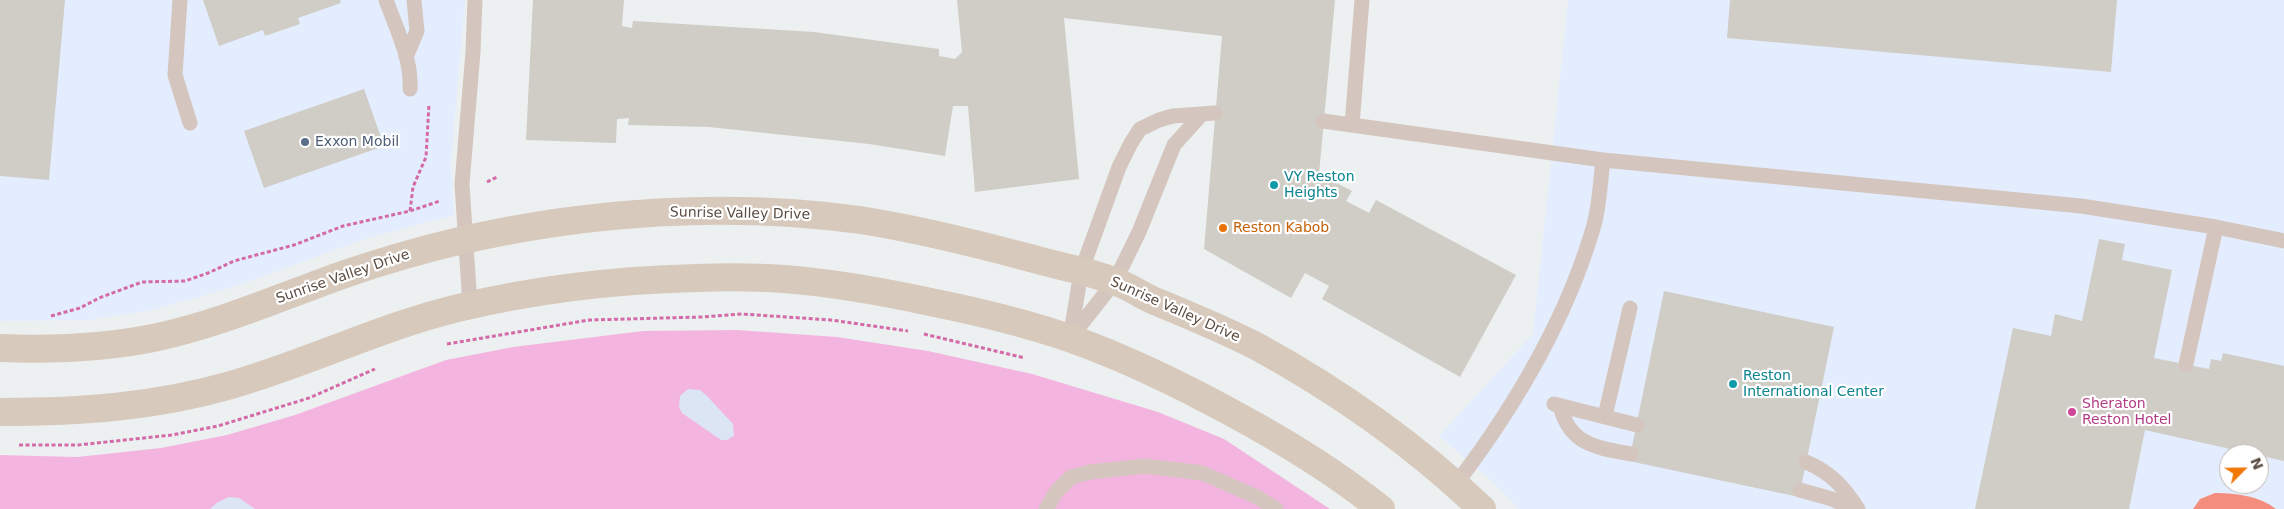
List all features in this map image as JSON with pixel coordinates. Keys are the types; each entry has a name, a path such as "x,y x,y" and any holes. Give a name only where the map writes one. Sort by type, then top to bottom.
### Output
{"main road":[{"name":"Sunrise Valley Drive","path":"0,348 73,348 117,344 158,337 211,322 389,260 465,240 521,228 624,215 692,212 784,213 858,220 920,230 1115,281 1152,300 1230,333 1286,363 1352,405 1423,457 1456,484 1482,509"},
{"path":"0,412 104,409 150,404 194,395 269,374 429,316 470,305 540,291 614,282 729,277 779,279 896,295 1027,325 1070,339 1181,386 1227,410 1287,443 1347,482 1381,509"}],"lane":[{"path":"180,0 175,75 190,123"},
{"path":"386,0 406,57 411,78 410,89"},
{"path":"406,57 417,31 414,0"},
{"path":"470,305 462,184 473,52 475,0"},
{"path":"1352,125 1362,0"},
{"path":"1208,114 1174,145 1139,232 1115,281 1070,339 1081,272 1119,167 1130,143 1140,129 1159,120 1173,116 1208,114"},
{"path":"1323,121 1603,160 2056,204 2216,227 2284,241"},
{"path":"1456,484 1504,417 1528,378 1575,281 1592,234 1603,160"},
{"path":"2186,364 2216,227"},
{"path":"1604,416 1630,308"},
{"path":"1631,454 1599,447 1581,440 1567,427 1557,405 1636,425"},
{"path":"1806,462 1838,481 1858,509"},
{"path":"1046,509 1056,492 1071,477 1090,472 1145,466 1202,474 1257,498 1276,509"},
{"path":"1800,490 1832,499 1852,509"}],"path":[{"path":"42,317 80,308 99,298 142,282 185,281 234,261 294,245 343,226 410,210"},
{"path":"442,345 589,320 742,314 831,320 913,331"},
{"path":"922,334 1032,360"},
{"path":"15,444 78,445 172,435 218,426 309,398 376,368"}],"shaded area":[{"path":"0,0 465,0 451,163 454,215 368,238 237,286 152,310 89,320 0,321"},
{"path":"1568,0 2284,0 2284,509 1519,509 1486,476 1439,436 1533,334"},
{"path":"737,330 837,337 928,351 1032,374 1158,412 1224,439 1330,509 0,509 0,455 77,457 161,448 227,435 295,415 446,360 513,347 643,331"},
{"path":"2215,493 2247,496 2262,501 2276,509 2193,509 2200,499"}],"sand":[{"path":"688,389 700,390 707,396 733,424 734,436 727,440 721,440 682,413 679,407 680,396"},
{"path":"229,497 239,498 255,509 210,509 218,502"}],"building":[{"path":"0,0 65,0 49,180 0,176"},
{"path":"203,0 340,0 341,3 298,18 300,24 265,36 263,30 219,46"},
{"name":"VY Reston Heights","path":"533,0 624,0 622,26 632,28 633,21 814,32 939,49 939,56 955,59 962,52 957,0 1335,0 1319,174 1352,191 1346,201 1369,213 1376,200 1516,275 1460,377 1322,299 1329,286 1305,273 1291,298 1204,249 1222,36 1064,18 1079,179 975,192 968,106 953,106 945,156 869,144 709,127 628,125 629,118 617,119 616,143 526,140"},
{"path":"1730,0 2117,0 2111,72 1727,38"},
{"path":"364,89 384,146 264,188 244,131"},
{"path":"2099,239 2125,244 2122,260 2172,270 2154,358 2209,369 2211,359 2221,361 2223,353 2284,366 2284,461 2269,458 2269,444 2219,444 2219,447 2145,430 2129,509 1975,509 2013,328 2051,336 2055,314 2082,321"},
{"name":"Reston International Center","path":"1664,291 1834,327 1799,497 1629,461"}],"place":[{"name":"Exxon Mobil","path":"305,142"},
{"name":"VY Reston Heights","path":"1274,185"},
{"name":"Reston Kabob","path":"1223,228"},
{"name":"Reston International Center","path":"1733,384"},
{"name":"Sheraton Reston Hotel","path":"2072,412"}]}
